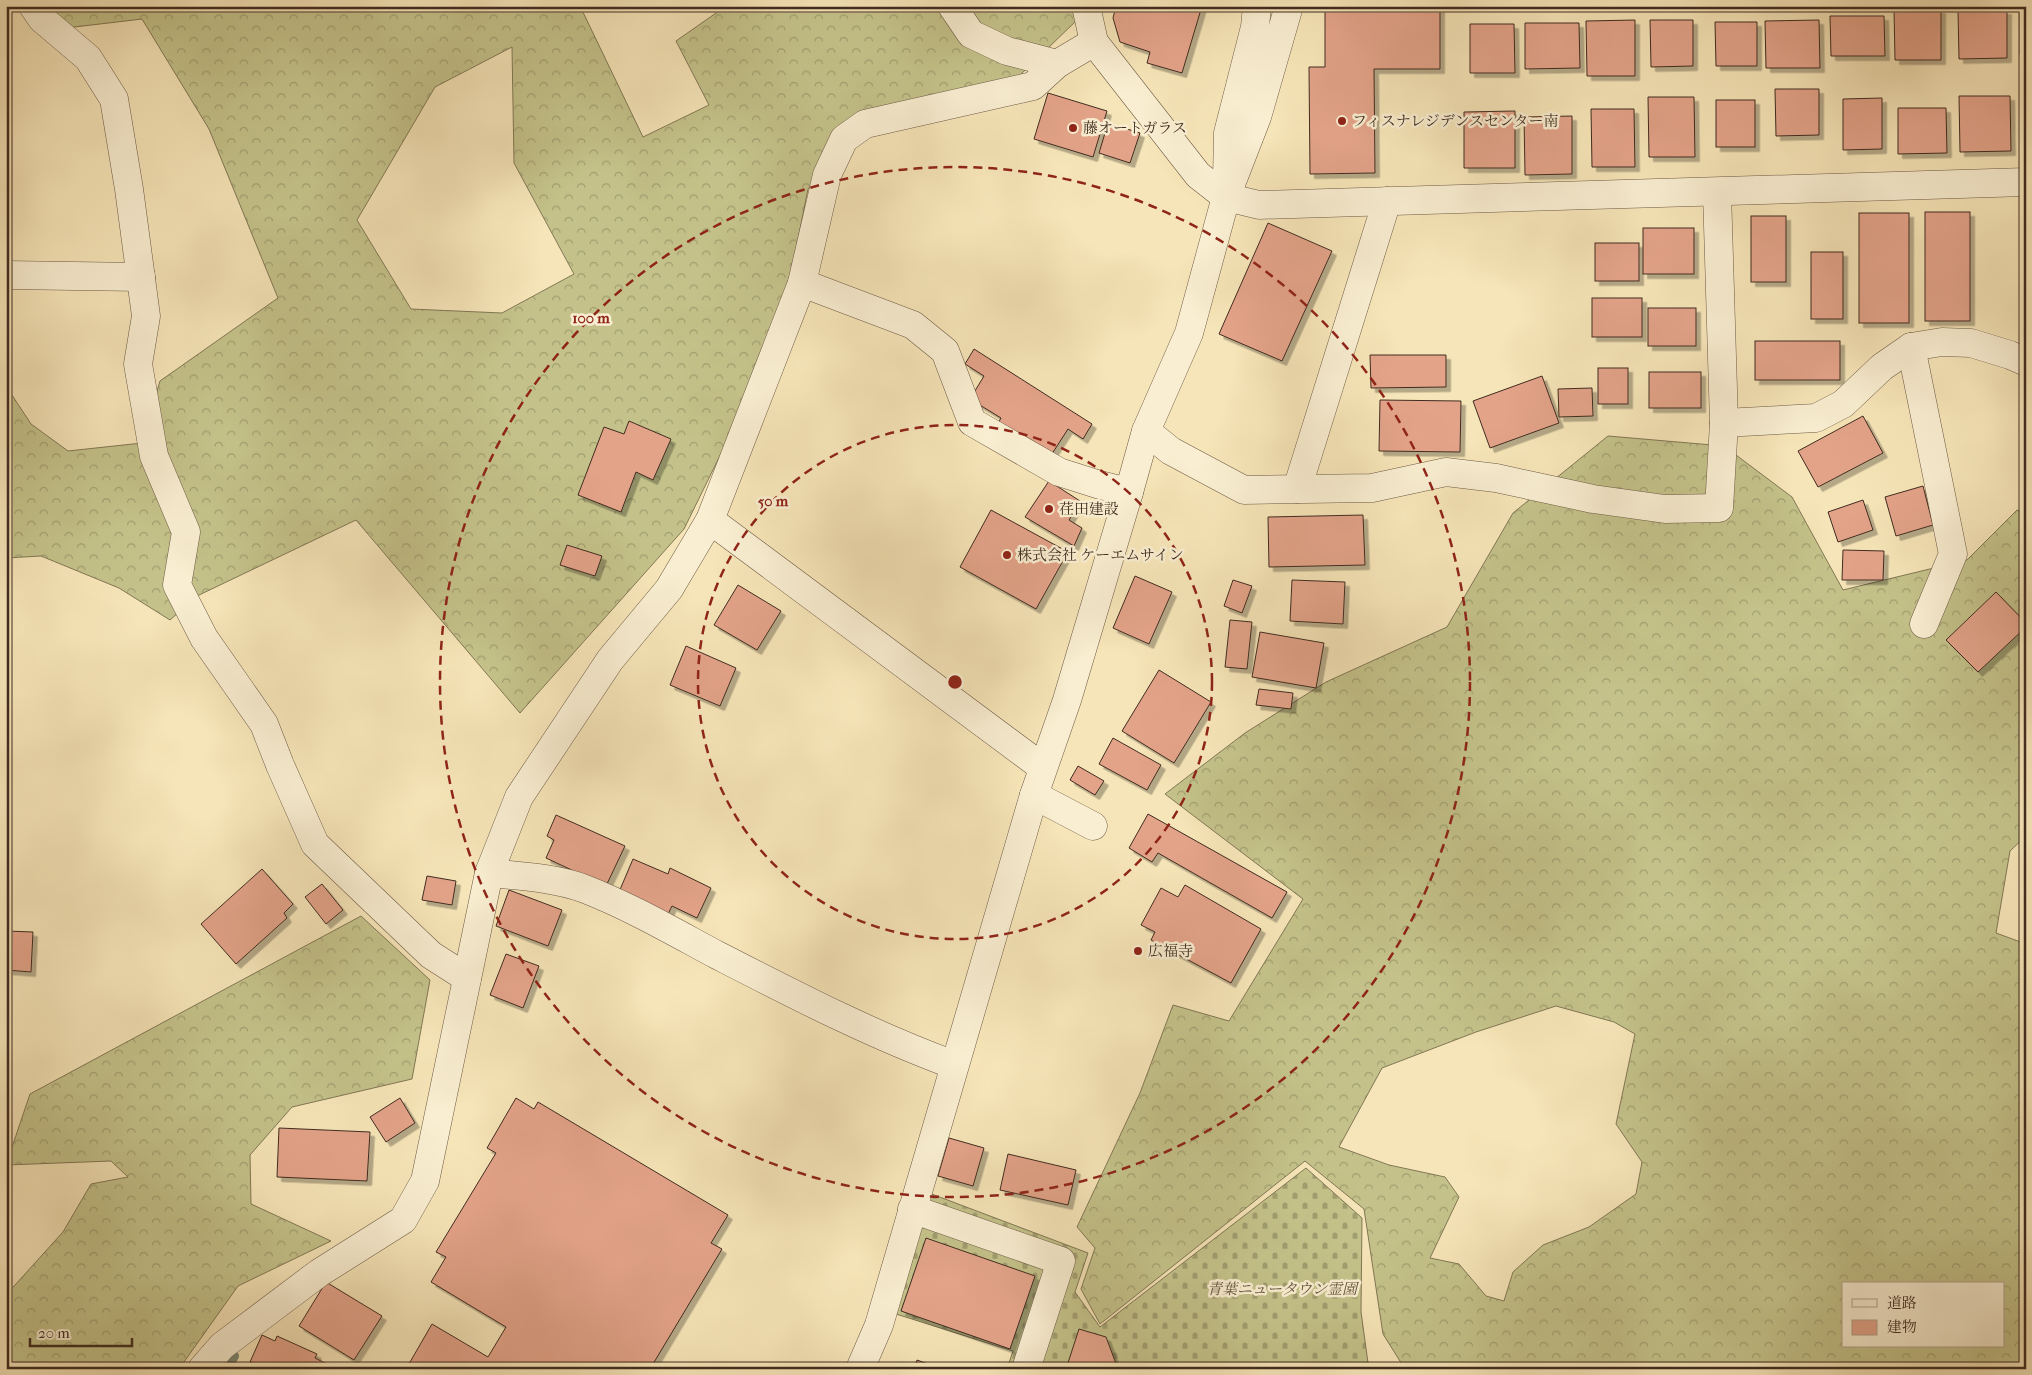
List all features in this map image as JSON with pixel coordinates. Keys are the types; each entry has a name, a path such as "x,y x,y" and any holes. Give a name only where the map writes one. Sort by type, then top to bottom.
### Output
{"street":[{"path":"34,6 42,18 88,58 114,99 146,316 138,364 154,456 186,532 177,585 204,638 264,724 280,765 316,844 431,955 467,978"},
{"path":"952,6 971,34 1008,51 1057,64"},
{"path":"1086,6 1094,42 1198,174 1226,197 1259,205 2026,182"},
{"path":"1226,197 1228,133 1255,26 1257,6"},
{"path":"860,1369 879,1325 1042,767 1067,700 1146,431 1189,333 1226,197 1257,117 1289,6"},
{"path":"202,1369 222,1346 319,1273 403,1220 425,1181 489,873 519,797 610,660 669,589 710,520 802,283 827,175 844,138 865,124 1033,86 1057,64 1094,42"},
{"path":"1146,431 1171,450 1244,490 1372,488 1446,472 1496,478 1593,499 1665,509 1719,508 1724,422 1717,192"},
{"path":"1297,489 1387,201"},
{"path":"6,275 141,277"},
{"path":"802,283 913,325 945,351 972,422 1059,472 1129,492"},
{"path":"1724,422 1816,418 1843,404 1882,366 1912,346 1942,342 1971,342 2010,354 2026,362"},
{"path":"1912,346 1954,554 1924,624"},
{"path":"710,520 1042,767"},
{"path":"1034,795 1093,826"},
{"path":"489,873 532,877 584,889 629,909 812,1004 887,1039 954,1065"},
{"path":"912,1209 1061,1261 1026,1369"}],"green space":[{"path":"53,6 580,6 643,137 709,105 676,41 726,6 1076,6 1076,21 1019,76 875,111 808,189 786,299 759,376 684,529 520,713 356,520 197,596 170,620 119,588 41,556 6,558 6,386 31,424 68,451 142,443 160,381 278,298 209,129 142,19 66,28","holes":["512,47 514,163 574,274 502,313 411,309 357,220 435,87"]},
{"path":"1608,436 1724,446 1792,497 1843,590 1967,560 2017,510 2026,513 2026,836 2010,851 1996,933 2026,944 2026,1369 1405,1369 1383,1334 1364,1209 1305,1161 1100,1324 1081,1289 1095,1248 1077,1227 1140,1093 1173,1005 1229,1021 1303,899 1165,794 1245,733 1326,682 1447,627 1513,513","holes":["1556,1006 1614,1022 1635,1034 1616,1124 1642,1162 1636,1194 1589,1227 1543,1245 1513,1272 1504,1301 1486,1296 1459,1264 1430,1258 1459,1197 1445,1177 1389,1165 1339,1147 1382,1068 1476,1032"]},
{"path":"361,916 430,980 412,1079 292,1107 250,1155 251,1204 331,1241 238,1286 179,1369 6,1369 6,1295 63,1232 91,1184 128,1177 111,1161 6,1165 30,1094"},
{"name":"青葉ニュータウン霊園","path":"1306,1168 1362,1218 1361,1312 1368,1363 1373,1369 1007,1369 1013,1351 896,1314 929,1193 1088,1253 1075,1292 1100,1327"}],"building":[{"path":"1116,6 1202,6 1182,73 1147,63 1150,52 1120,42 1113,18"},
{"name":"フィスナレジデンスセンター南","path":"1325,6 1440,6 1440,69 1374,69 1375,173 1310,174 1309,67 1325,67"},
{"path":"2020,6 2026,6 2026,54 2020,55"},
{"path":"1894,9 1941,9 1941,60 1895,60"},
{"path":"1958,10 2007,10 2007,58 1959,59"},
{"path":"1830,16 1884,16 1885,56 1831,56"},
{"path":"1635,20 1635,76 1587,76 1586,21"},
{"path":"1650,20 1693,20 1693,66 1651,67"},
{"path":"1819,20 1820,68 1766,68 1765,21"},
{"path":"1715,22 1757,22 1757,66 1716,66"},
{"path":"1525,23 1579,23 1580,68 1525,69"},
{"path":"1470,24 1514,24 1515,73 1470,73"},
{"path":"1775,89 1819,89 1819,135 1776,136"},
{"path":"1048,93 1107,111 1093,157 1034,139"},
{"path":"1959,96 2010,96 2011,151 1960,152"},
{"path":"1648,97 1694,97 1695,157 1649,157"},
{"path":"1882,98 1882,149 1843,150 1843,99"},
{"path":"1716,100 1755,100 1755,147 1716,147"},
{"path":"2026,102 2026,150 2022,150 2021,103"},
{"path":"1898,108 1946,108 1947,153 1898,154"},
{"path":"1591,109 1634,109 1635,167 1592,167"},
{"path":"1515,111 1515,168 1464,168 1464,112"},
{"path":"1572,116 1572,174 1525,175 1524,117"},
{"path":"1108,123 1140,133 1130,163 1099,153"},
{"path":"1925,212 1970,212 1970,321 1925,321"},
{"path":"1859,213 1909,213 1909,323 1859,323"},
{"path":"1751,216 1786,216 1786,282 1751,282"},
{"path":"1268,223 1332,251 1282,361 1219,334"},
{"path":"1643,228 1694,228 1694,274 1643,274"},
{"path":"1595,243 1639,243 1639,281 1595,281"},
{"path":"1811,252 1843,252 1843,319 1811,319"},
{"path":"1592,298 1642,298 1642,337 1592,337"},
{"path":"1648,308 1696,308 1696,346 1648,346"},
{"path":"1755,341 1840,341 1840,380 1755,380"},
{"path":"974,349 1092,424 1083,439 1068,429 1048,460 996,427 1001,418 970,399 984,376 965,364"},
{"path":"1370,355 1446,355 1446,387 1371,388"},
{"path":"1598,368 1628,368 1628,404 1598,404"},
{"path":"1649,372 1701,372 1701,408 1649,408"},
{"path":"1542,376 1559,423 1490,448 1473,401"},
{"path":"1592,388 1593,416 1559,417 1558,389"},
{"path":"1380,400 1461,401 1460,452 1379,451"},
{"path":"1863,416 1883,453 1818,487 1798,451"},
{"path":"629,421 671,439 653,480 636,472 621,512 578,495 604,427 624,434"},
{"path":"1049,481 1080,501 1069,520 1082,528 1074,546 1025,517"},
{"path":"1923,486 1933,525 1896,536 1885,497"},
{"path":"1863,500 1873,530 1838,542 1828,512"},
{"path":"991,510 1068,552 1036,609 960,567"},
{"path":"1363,515 1365,565 1269,567 1268,517"},
{"path":"567,545 602,556 595,576 560,565"},
{"path":"1843,550 1884,551 1883,580 1842,580"},
{"path":"1135,576 1172,592 1149,644 1113,628"},
{"path":"1233,580 1252,586 1242,613 1224,606"},
{"path":"1292,580 1345,582 1343,624 1290,621"},
{"path":"738,585 781,611 757,650 714,625"},
{"path":"1996,592 2026,623 2026,627 1978,672 1946,640"},
{"path":"1230,620 1252,622 1247,669 1225,667"},
{"path":"1260,632 1324,643 1316,688 1252,677"},
{"path":"686,646 736,668 720,706 670,685"},
{"path":"1159,670 1211,702 1174,763 1122,731"},
{"path":"1259,689 1293,693 1291,709 1256,705"},
{"path":"1113,738 1161,765 1147,790 1099,764"},
{"path":"1078,766 1104,781 1095,795 1070,780"},
{"path":"1148,814 1287,892 1272,918 1158,853 1152,862 1129,848"},
{"path":"556,815 625,846 606,886 546,858 554,840 547,836"},
{"path":"633,859 668,874 670,868 711,888 697,918 672,906 668,914 619,892"},
{"path":"262,869 293,904 284,913 287,918 236,964 201,924"},
{"path":"427,876 456,881 452,905 422,900"},
{"path":"322,884 343,910 326,924 305,897"},
{"path":"1185,885 1261,929 1231,983 1151,940 1155,932 1141,925 1161,888 1178,897"},
{"path":"509,890 562,910 548,946 496,926"},
{"path":"6,931 33,932 31,972 6,970"},
{"path":"506,954 539,966 523,1008 490,995"},
{"path":"400,1098 415,1123 386,1142 370,1117"},
{"path":"516,1098 534,1109 538,1102 728,1215 711,1243 722,1249 650,1369 641,1369 637,1366 636,1369 577,1369 572,1366 570,1369 406,1369 432,1324 488,1357 506,1327 431,1282 446,1257 436,1252 496,1153 487,1148"},
{"path":"279,1128 370,1132 367,1181 277,1177"},
{"path":"949,1138 984,1148 973,1186 938,1176"},
{"path":"1008,1154 1076,1170 1068,1205 1000,1190"},
{"path":"926,1238 1035,1276 1010,1349 901,1311"},
{"path":"326,1282 382,1316 354,1360 299,1326"},
{"path":"1079,1329 1106,1337 1118,1369 1066,1369"},
{"path":"262,1335 275,1341 277,1336 317,1354 315,1358 337,1369 264,1369 250,1362"},
{"path":"917,1360 942,1369 914,1369"}],"waterway":[{"path":"227,1369 234,1356"}],"place":[{"name":"フィスナレジデンスセンター南","path":"1342,121"},
{"name":"藤オートガラス","path":"1073,128"},
{"name":"荏田建設","path":"1049,509"},
{"name":"株式会社 ケーエムサイン","path":"1007,555"},
{"name":"広福寺","path":"1138,951"}]}
